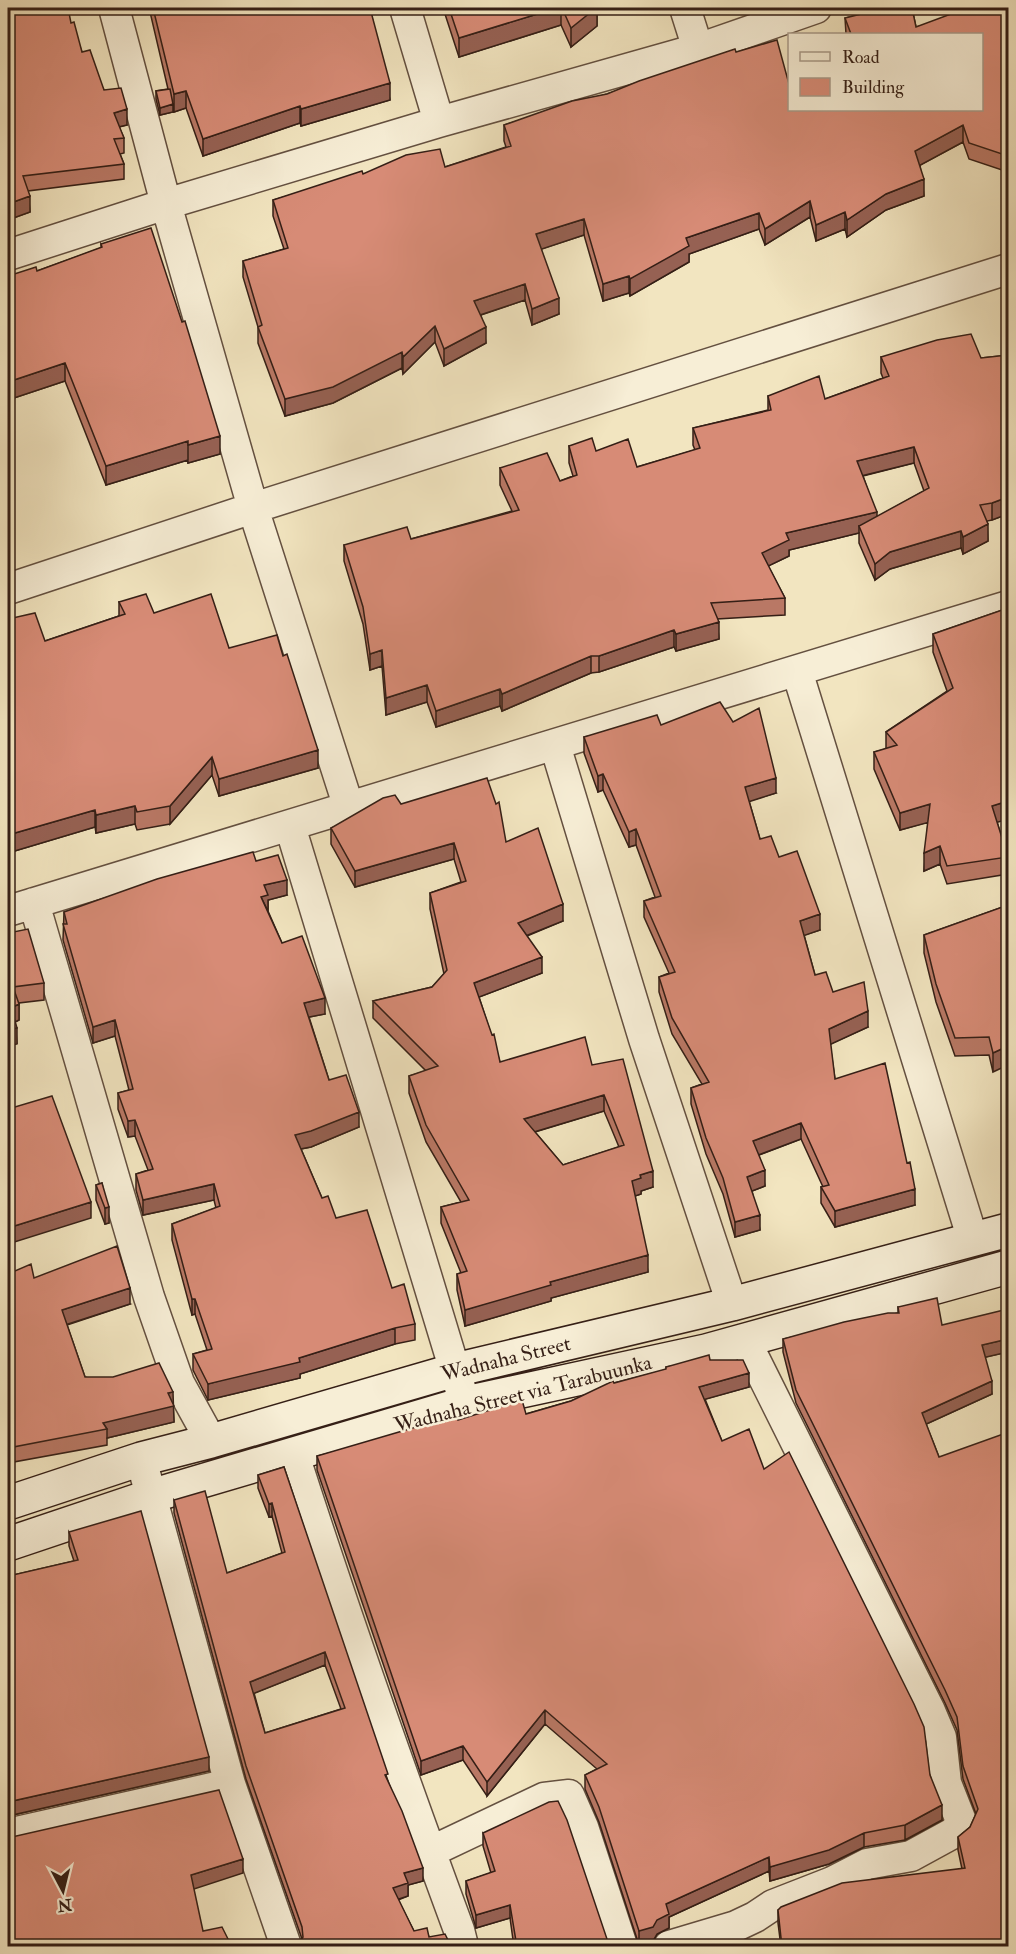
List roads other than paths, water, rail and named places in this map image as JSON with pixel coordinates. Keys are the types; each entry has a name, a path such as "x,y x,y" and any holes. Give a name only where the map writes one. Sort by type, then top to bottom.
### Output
{"main road":[{"name":"Wadnaha Street","path":"8,1503 141,1460 455,1370 732,1304 1008,1230"},
{"name":"Wadnaha Street via Tarabuunka","path":"8,1544 151,1496 466,1403 706,1351 1008,1267"}],"street":[{"path":"114,8 166,204 253,508 349,808"},
{"path":"405,8 440,122"},
{"path":"685,8 698,49"},
{"path":"8,255 166,204 440,122 698,49 816,8"},
{"path":"8,589 253,508 1008,269"},
{"path":"211,1441 179,1383 21,907 1008,606"},
{"path":"797,671 974,1240"},
{"path":"555,745 644,1039 732,1304"},
{"path":"290,825 466,1403"},
{"path":"669,1947 736,1926 773,1905 832,1882 867,1864 911,1856 955,1832 961,1821 946,1783 941,1737 930,1710 745,1340"},
{"path":"294,1455 345,1612 459,1930 463,1947"},
{"path":"141,1460 230,1784 286,1947"},
{"path":"8,1834 230,1784"},
{"path":"430,1852 544,1798 569,1795 583,1827 622,1947"}]}
